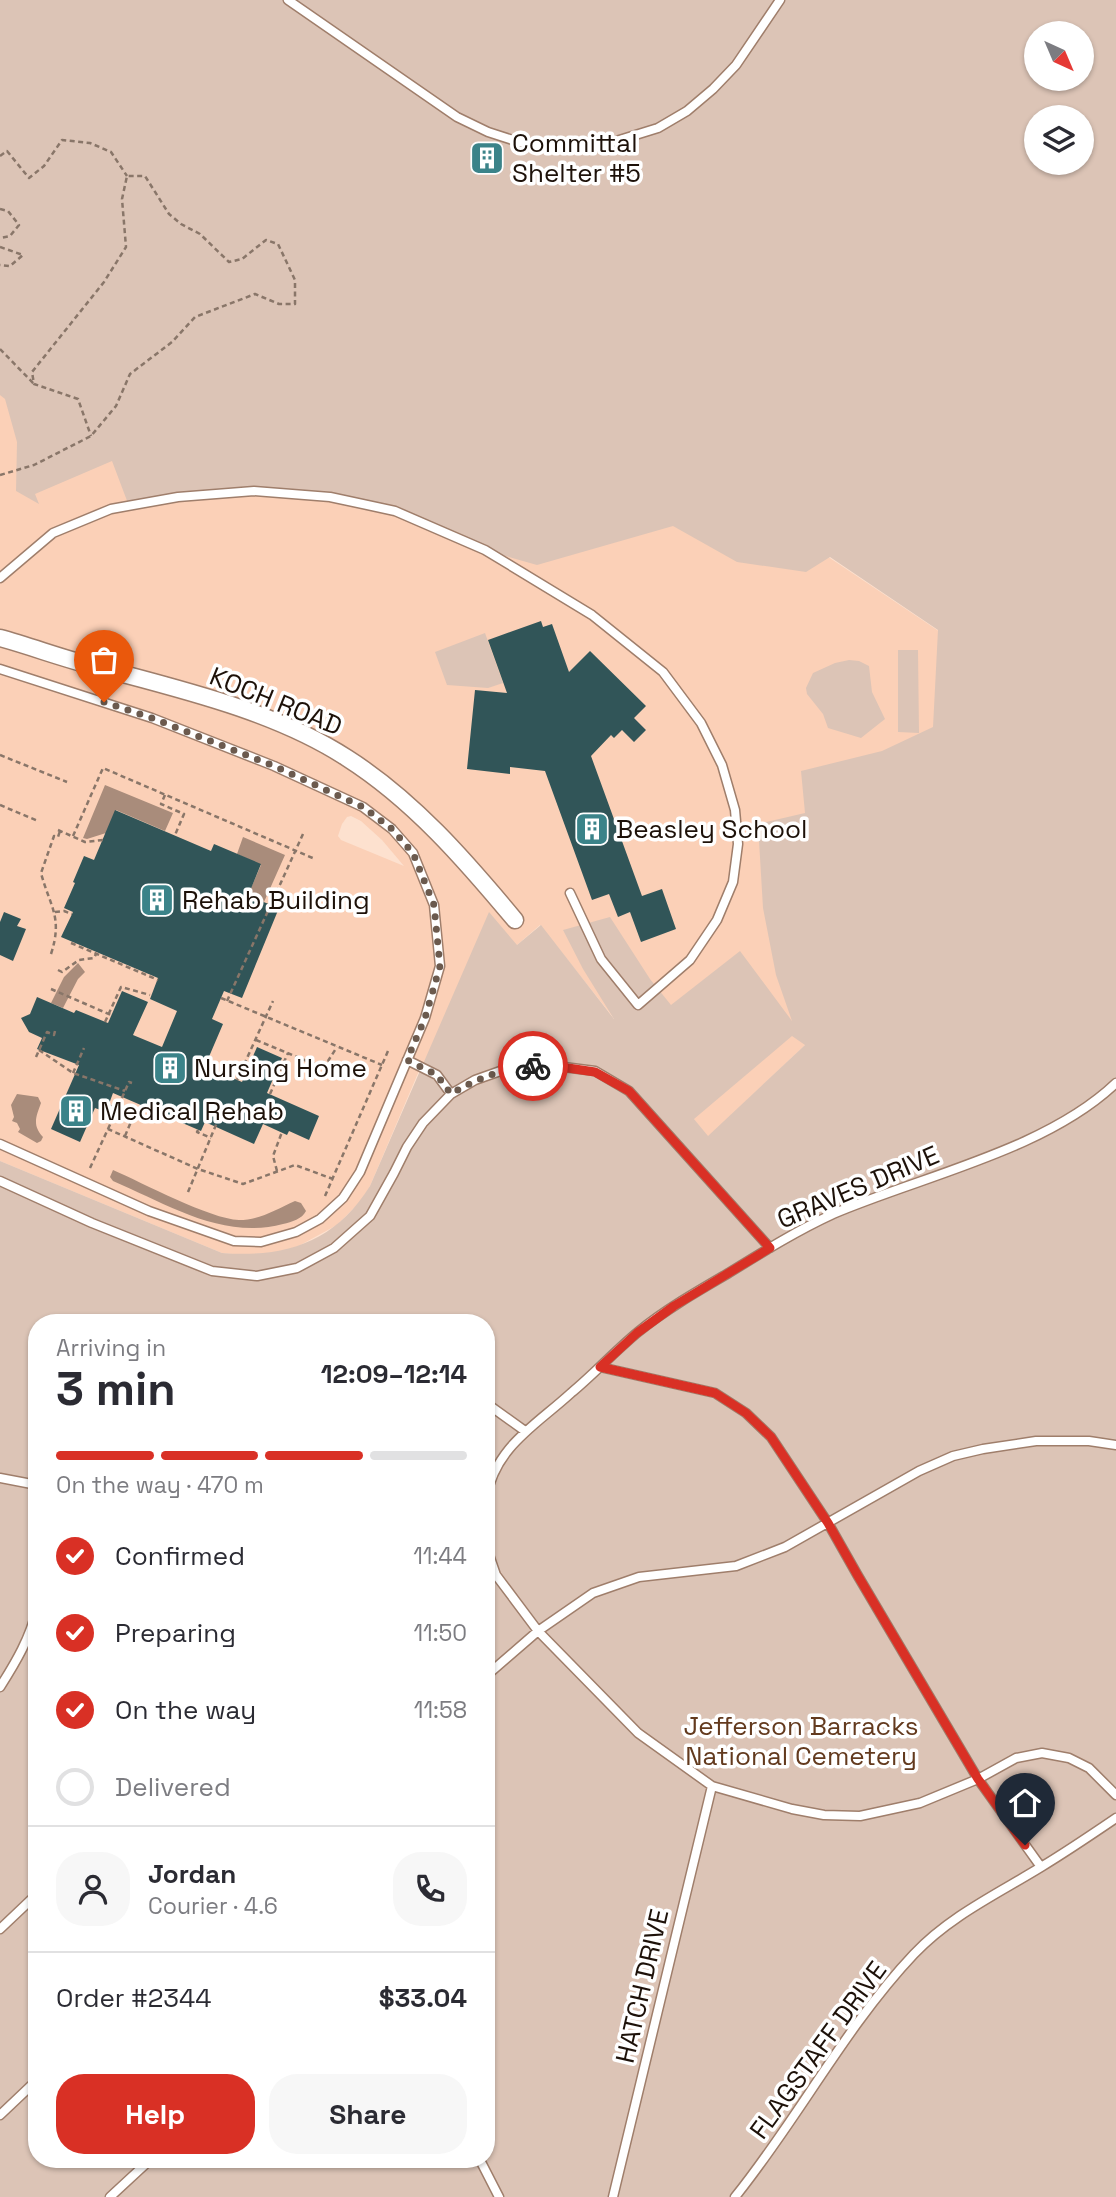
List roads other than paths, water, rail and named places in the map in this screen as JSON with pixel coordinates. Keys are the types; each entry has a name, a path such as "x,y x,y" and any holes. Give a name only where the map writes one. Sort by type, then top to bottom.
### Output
{"street":[{"name":"KOCH ROAD","path":"0,638 241,709 345,756 384,783 432,826 515,920"}],"lane":[{"path":"288,0 457,117 488,132 519,142 571,147 600,146 658,128 687,111 736,65 780,0"},
{"path":"0,578 53,533 111,509 178,497 250,491 330,497 395,511 485,550 592,615 663,672 701,723 716,750 730,789 738,844 733,883 717,920 690,960 638,1006 601,959 570,893"},
{"path":"0,669 152,718 274,766 363,807 392,829 413,853 434,905 440,966 425,1018 360,1172 343,1198 320,1219 296,1231 261,1242 234,1241 149,1211 0,1144"},
{"path":"407,1060 437,1075 451,1094"},
{"path":"0,1181 92,1223 212,1271 257,1276 297,1268 334,1248 370,1216 412,1139 423,1123 451,1094 475,1080 506,1069 548,1065 595,1072 629,1091 770,1248"},
{"name":"GRAVES DRIVE","path":"495,1476 503,1456 525,1430 559,1404 637,1333 674,1306 770,1248 832,1215 984,1158 1060,1124 1083,1110 1116,1083"},
{"path":"600,1367 715,1393 746,1413 771,1437 828,1523 978,1779 1041,1867"},
{"path":"495,1409 525,1430"},
{"path":"495,1668 538,1632 593,1593 639,1577 736,1566 785,1547 919,1471 953,1456 983,1448 1036,1441 1089,1441 1116,1445"},
{"path":"0,1478 28,1483"},
{"path":"495,1573 538,1632 638,1733 712,1786 792,1809 824,1815 860,1816 920,1803 978,1779 1016,1758 1042,1753 1069,1758 1089,1768 1116,1795"},
{"path":"0,1687 18,1660 28,1638"},
{"name":"HATCH DRIVE","path":"614,2197 712,1786"},
{"name":"FLAGSTAFF DRIVE","path":"735,2197 770,2153 870,2005 916,1952 963,1913 1116,1818"},
{"path":"0,1929 28,1903"},
{"path":"0,2115 28,2089"},
{"path":"110,2197 141,2168"},
{"path":"484,2168 499,2197"}],"place":[{"name":"Committal Shelter #5","path":"487,158"},
{"name":"Beasley School","path":"592,829"},
{"name":"Rehab Building","path":"157,900"},
{"name":"Nursing Home","path":"170,1068"},
{"name":"Medical Rehab","path":"76,1111"}],"park label":[{"name":"Jefferson Barracks National Cemetery","path":"801,1741"}]}
